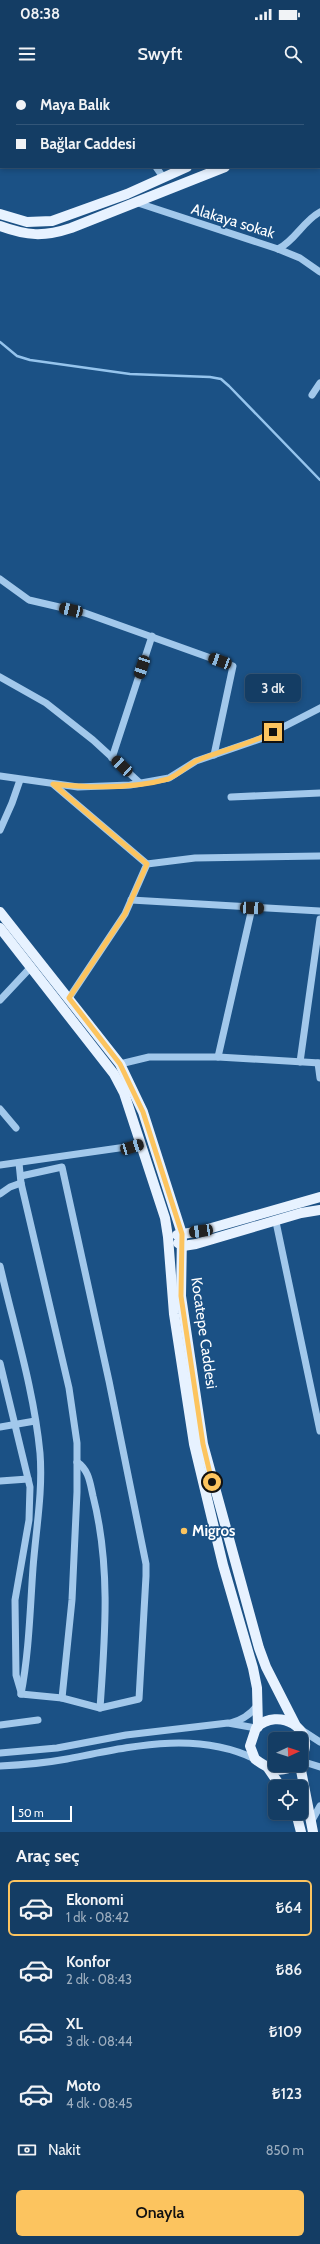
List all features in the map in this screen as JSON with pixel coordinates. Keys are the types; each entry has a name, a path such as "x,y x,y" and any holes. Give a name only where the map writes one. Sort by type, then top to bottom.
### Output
{"main road":[{"path":"0,214 27,222 52,221 127,194 186,168"},
{"path":"0,226 32,235 51,234 71,228 222,168"},
{"name":"Kocatepe Caddesi","path":"0,912 120,1064 137,1097 182,1234 183,1246 180,1271 181,1296 203,1444 259,1648 266,1667 300,1732"},
{"name":"Kocatepe Caddesi","path":"0,928 114,1074 124,1093 165,1218 168,1237 174,1314 194,1444 223,1566 253,1668 257,1688 257,1727 250,1746 255,1759"},
{"path":"140,1145 152,1140"},
{"path":"168,1237 201,1231 320,1197"},
{"path":"168,1237 183,1246 211,1241 320,1210"},
{"path":"257,1727 272,1719 282,1719 297,1726"},
{"path":"255,1759 268,1768"},
{"path":"301,1772 312,1827"},
{"path":"298,1820 301,1832"}],"street":[{"path":"157,168 163,177"},
{"name":"Alakaya sokak","path":"135,202 278,249 300,258 320,272"},
{"path":"278,249 289,244 296,234 320,212"},
{"path":"312,395 320,384"},
{"path":"0,580 29,600 85,613 233,666 214,755"},
{"path":"112,758 152,636"},
{"path":"0,677 46,703 93,740 140,783"},
{"path":"0,776 78,787 140,783 169,778 196,761 260,739 320,708"},
{"path":"0,830 12,804 20,780"},
{"path":"53,784 147,864 195,858 320,856"},
{"path":"231,797 320,793"},
{"path":"69,998 125,914 147,864"},
{"path":"131,900 320,911"},
{"path":"218,1057 252,908"},
{"path":"300,1062 320,919"},
{"path":"0,1000 31,967"},
{"path":"120,1064 149,1057 218,1057 319,1063 320,1078"},
{"path":"0,1109 16,1128"},
{"path":"0,1165 140,1145"},
{"path":"18,1163 69,1388 77,1443 72,1600 62,1698"},
{"path":"0,1194 21,1180 62,1167 109,1381 146,1564 138,1699 100,1708 62,1698 21,1694"},
{"path":"276,1222 320,1431"},
{"path":"0,1266 35,1421 40,1453 40,1496 33,1566 26,1669 21,1694"},
{"path":"0,1363 30,1487 28,1520 15,1600 14,1624 16,1675 21,1694"},
{"path":"0,1427 35,1421"},
{"path":"77,1462 85,1467 88,1475 102,1535 106,1585 100,1708"},
{"path":"0,1481 28,1478"},
{"path":"0,1753 57,1748 126,1735 228,1723 241,1720 252,1712 257,1706"},
{"path":"0,1725 38,1720"},
{"path":"228,1723 257,1727"},
{"path":"297,1726 320,1742"},
{"path":"0,1766 38,1763 132,1746 163,1743 218,1746 242,1753 255,1759"},
{"path":"308,1762 320,1767"},
{"path":"312,1827 320,1806"}],"waterway":[{"path":"0,342 17,356 30,360 130,374 210,377 221,379 320,480"}],"place":[{"name":"Migros","path":"184,1531"}],"route":[{"path":"212,1482 203,1444 197,1395 181,1296 180,1271 183,1240 178,1218 143,1112 130,1082 120,1064 69,998 125,914 147,864 53,784 78,787 130,785 169,778 196,761 260,739 273,732"}]}
